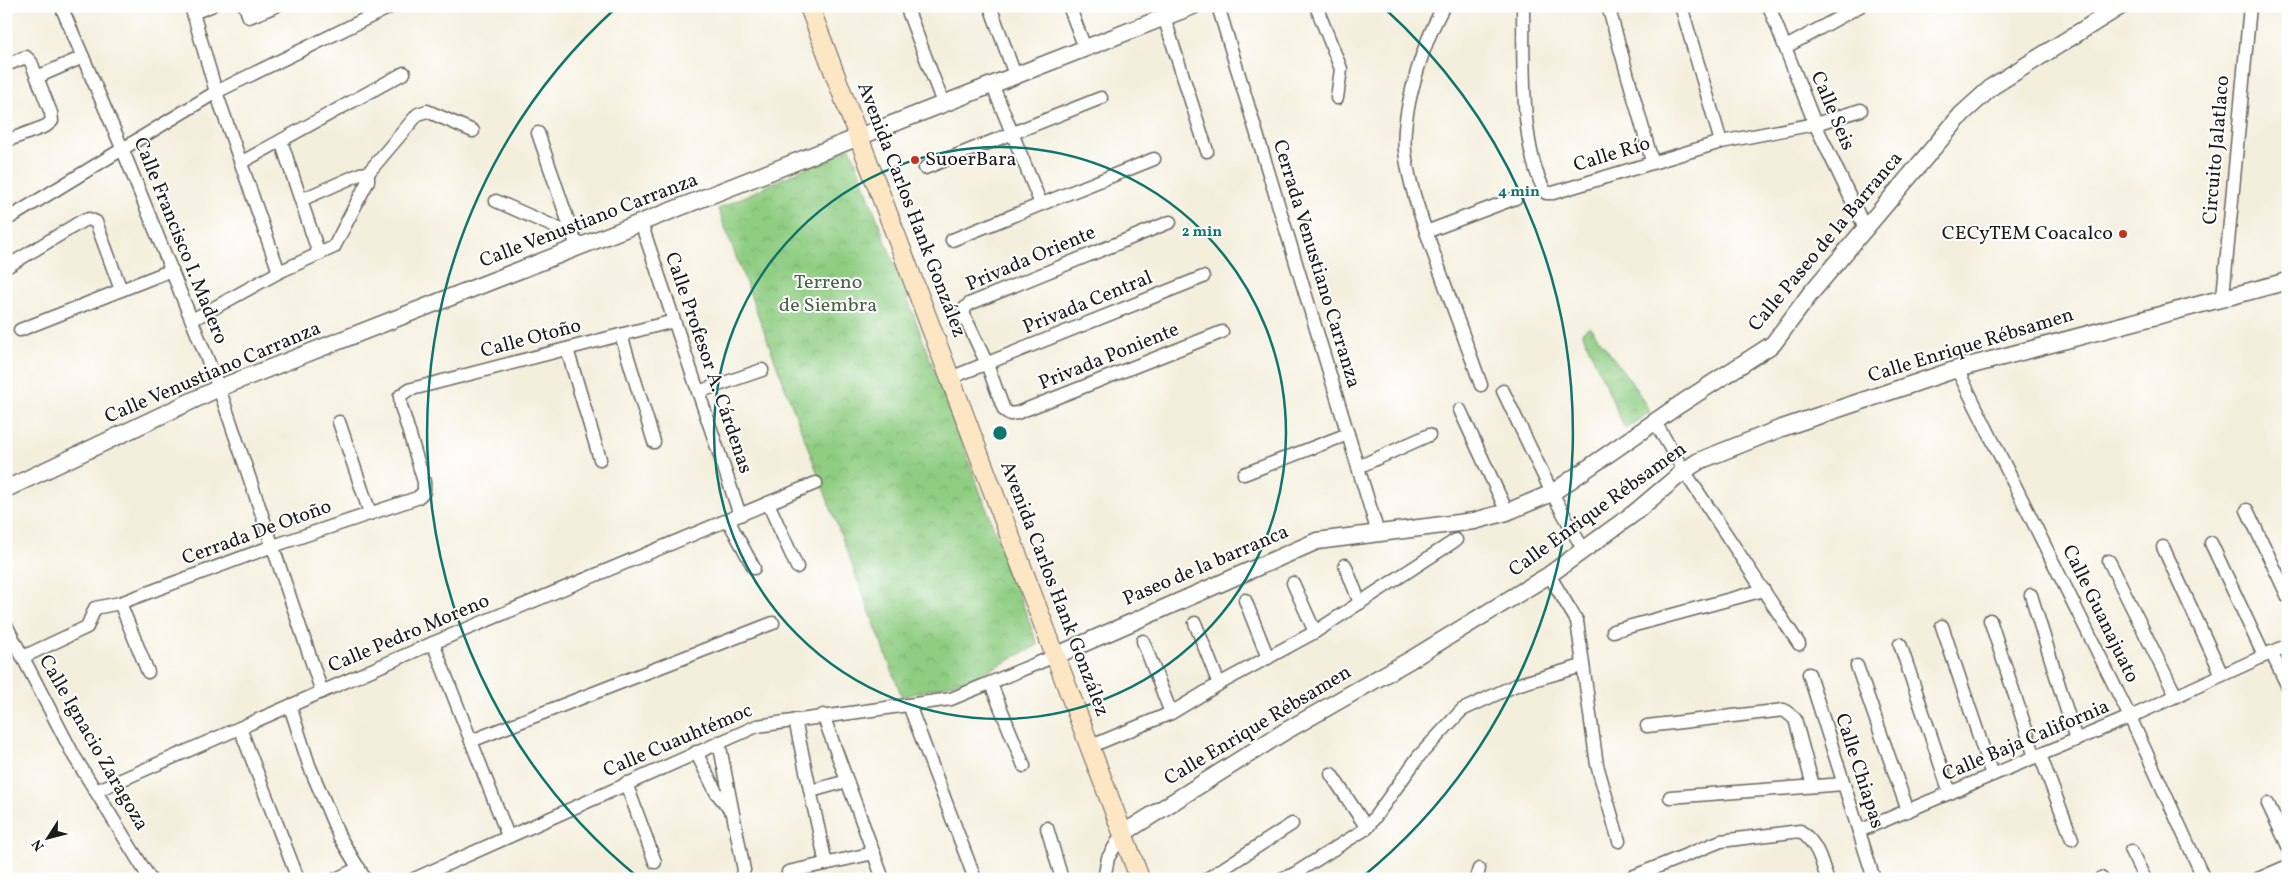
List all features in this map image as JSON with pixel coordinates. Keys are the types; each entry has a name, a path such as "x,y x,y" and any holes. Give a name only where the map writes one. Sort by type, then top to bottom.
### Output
{"main road":[{"name":"Avenida Carlos Hank González","path":"808,6 1140,879"}],"street":[{"name":"Calle Francisco I. Madero","path":"60,6 122,148 219,388 322,692"},
{"path":"211,6 192,10 216,92 279,272"},
{"path":"245,6 249,17 276,6"},
{"path":"6,220 216,92 392,6"},
{"path":"906,6 943,103"},
{"path":"990,6 1015,75"},
{"path":"1069,6 1085,48"},
{"name":"Calle Venustiano Carranza","path":"6,489 219,388 575,241 641,223 713,196 943,103 1192,6"},
{"name":"Cerrada Venustiano Carranza","path":"1218,6 1378,533"},
{"path":"1316,6 1341,69 1336,98"},
{"path":"1444,6 1432,26 1408,112 1405,150 1416,204 1481,385"},
{"name":"Calle Río","path":"1523,6 1525,105 1529,143 1546,193 1553,193 1652,161 1721,142 1815,124 1861,110"},
{"path":"1608,6 1652,161"},
{"path":"1681,6 1721,142"},
{"name":"Calle Seis","path":"1769,6 1815,124 1865,228"},
{"path":"1786,48 1860,6"},
{"name":"Calle Paseo de la Barranca","path":"1378,533 1474,521 1507,512 1552,493 1773,344 1810,294 1962,114 1993,86 2121,6"},
{"name":"Circuito Jalatlaco","path":"2222,297 2250,6"},
{"path":"1164,17 1207,151"},
{"path":"6,64 26,57 31,62 51,113 52,121 46,126 6,141"},
{"path":"37,77 83,57"},
{"path":"242,162 404,73"},
{"path":"992,84 1041,204"},
{"path":"925,168 1101,98"},
{"path":"192,320 279,272 334,247 368,181 368,173 418,114 427,111 473,131"},
{"path":"538,133 575,241"},
{"path":"281,141 319,254"},
{"path":"952,240 1154,159"},
{"path":"301,200 360,174 368,173"},
{"path":"1426,232 1516,198"},
{"path":"496,201 575,241"},
{"path":"8,266 82,221 89,219 96,222 121,290"},
{"name":"Privada Oriente","path":"987,364 964,315 964,309 969,304 1170,222"},
{"name":"Calle Profesor A. Cárdenas","path":"641,223 698,392 734,517 754,568"},
{"path":"20,330 172,270"},
{"name":"Privada Central","path":"950,378 1202,276"},
{"name":"Calle Enrique Rébsamen","path":"1122,834 1284,732 1410,660 1549,575 1633,514 1684,471 1699,461 1779,430 1957,369 2288,281"},
{"name":"Calle Otoño","path":"400,396 408,390 674,321"},
{"name":"Privada Poniente","path":"987,364 1004,410 1010,414 1017,413 1222,332"},
{"path":"621,335 654,442"},
{"path":"567,349 600,459"},
{"name":"Calle Guanajuato","path":"1957,369 2130,717 2204,879"},
{"path":"698,392 762,370"},
{"path":"1503,392 1552,493 1584,550"},
{"name":"Cerrada De Otoño","path":"23,657 87,627 95,608 120,603 273,546 417,498 424,492 424,482 401,406 400,396"},
{"path":"1460,410 1507,512"},
{"path":"339,422 370,513"},
{"path":"1655,422 1684,471 1798,644"},
{"path":"1244,474 1348,434"},
{"path":"1358,467 1429,435"},
{"name":"Calle Pedro Moreno","path":"96,791 433,643 816,483"},
{"path":"768,503 797,567"},
{"path":"2247,510 2288,597"},
{"name":"Paseo de la barranca","path":"1055,656 1317,541 1378,533"},
{"path":"1089,747 1171,713 1218,684 1315,632 1456,540"},
{"path":"2211,543 2268,654 2288,687"},
{"path":"2162,547 2222,675"},
{"path":"2109,561 2176,696"},
{"path":"1345,565 1360,603"},
{"path":"1549,575 1577,621 1597,765 1619,841"},
{"path":"1293,583 1315,632"},
{"path":"1613,631 1764,590"},
{"path":"2031,595 2076,740"},
{"path":"1244,600 1268,658"},
{"path":"120,603 148,672"},
{"path":"1990,620 2038,756 2072,839"},
{"path":"471,742 773,622"},
{"path":"1195,623 1218,684"},
{"path":"1942,626 1992,775"},
{"name":"Calle Ignacio Zaragoza","path":"7,629 74,756 150,879"},
{"path":"1142,640 1171,713"},
{"path":"433,643 508,836"},
{"path":"1900,644 1950,793"},
{"name":"Calle Baja California","path":"1859,831 2130,717 2288,644"},
{"name":"Calle Cuauhtémoc","path":"417,878 757,726 823,715 951,699 1055,656"},
{"path":"1281,879 1294,874 1367,828 1419,756 1462,710 1516,685 1582,666"},
{"path":"1857,666 1908,810"},
{"name":"Calle Chiapas","path":"1809,674 1874,879"},
{"path":"991,684 1024,766"},
{"path":"909,705 975,879"},
{"path":"290,706 309,765 339,836 362,874 336,879"},
{"path":"1647,726 1784,710 1794,719 1813,786"},
{"path":"823,715 883,879"},
{"path":"795,720 826,864"},
{"path":"240,728 298,879"},
{"path":"719,742 744,870 741,878"},
{"path":"696,752 716,792 732,813"},
{"path":"1331,774 1367,828"},
{"path":"811,791 848,781"},
{"path":"626,783 655,862"},
{"path":"1670,797 1844,784"},
{"path":"2268,804 2288,846"},
{"path":"1206,879 1292,824"},
{"path":"1046,828 1062,879"},
{"path":"1627,879 1721,841 1800,831 1809,837 1816,847 1828,879"},
{"path":"1104,879 1108,858 1122,834"},
{"path":"2131,851 2144,879"},
{"path":"788,872 874,853"},
{"path":"2258,879 2288,866"}],"green space":[{"name":"Terreno de Siembra","path":"850,147 1038,645 976,677 902,697 718,209"},
{"path":"1590,327 1635,387 1650,412 1625,429 1582,332"}],"place":[{"name":"SuoerBara","path":"915,160"},
{"name":"CECyTEM Coacalco","path":"2123,234"}]}
